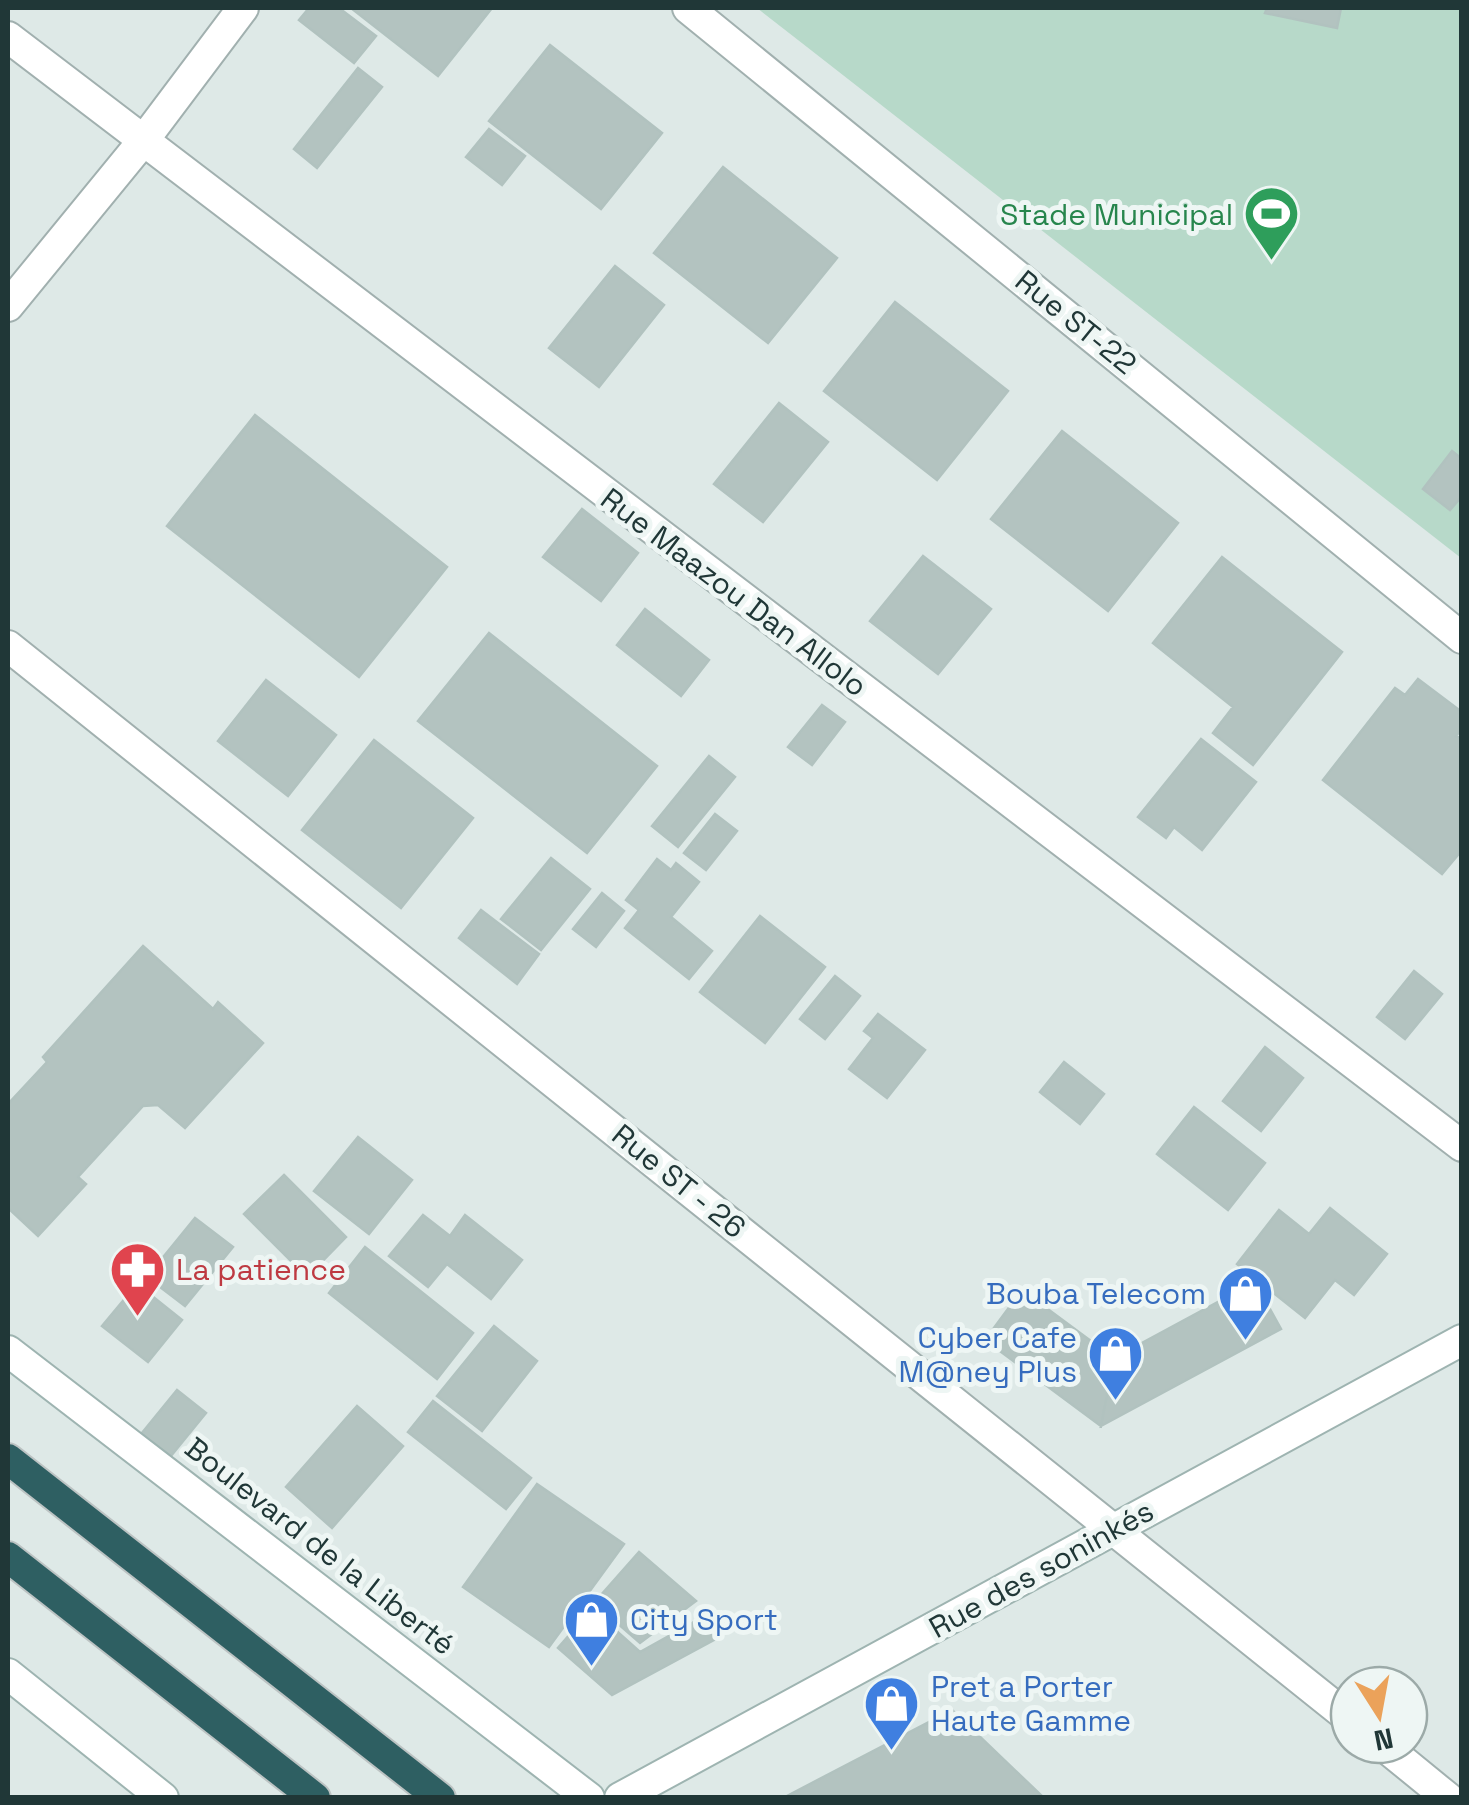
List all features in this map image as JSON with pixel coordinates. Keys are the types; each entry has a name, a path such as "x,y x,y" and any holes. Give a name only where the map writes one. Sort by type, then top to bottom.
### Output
{"highway":[{"path":"8,1460 440,1798"},
{"path":"8,1557 315,1798"}],"street":[{"path":"8,306 142,141 243,8"},
{"name":"Rue ST-22","path":"688,8 1462,638"},
{"name":"Rue Maazou Dan Allolo","path":"8,37 1462,1146"},
{"name":"Rue ST - 26","path":"8,646 1329,1702"},
{"name":"Rue des soninkés","path":"620,1798 1462,1340"},
{"name":"Boulevard de la Liberté","path":"8,1351 589,1798"},
{"path":"8,1674 164,1798"},
{"path":"1408,1765 1448,1798"}],"green space":[{"name":"Stade Municipal","path":"757,8 1461,8 1461,558 807,47"}],"building":[{"path":"309,8 339,8 376,36 354,63 299,20"},
{"path":"351,8 492,8 438,76"},
{"path":"1267,8 1341,8 1337,28 1265,13"},
{"path":"550,45 662,133 601,209 489,121"},
{"path":"358,68 382,87 317,168 294,149"},
{"path":"489,129 525,156 502,185 466,157"},
{"path":"723,167 837,258 768,343 654,253"},
{"path":"615,266 664,305 599,387 549,348"},
{"path":"895,302 1008,391 937,480 824,391"},
{"path":"779,403 828,442 763,522 714,484"},
{"path":"255,415 447,567 359,677 167,526"},
{"path":"1062,431 1178,523 1108,611 991,519"},
{"path":"1452,451 1462,459 1462,496 1450,510 1423,489"},
{"path":"582,509 638,553 601,601 543,557"},
{"path":"923,556 991,609 938,674 870,621"},
{"path":"1222,557 1342,652 1253,765 1213,733 1233,707 1153,643"},
{"path":"645,609 709,660 681,696 617,645"},
{"path":"489,633 657,766 587,853 418,721"},
{"path":"1418,679 1462,712 1462,729 1456,736 1462,739 1462,850 1442,874 1323,780 1395,688 1405,695"},
{"path":"266,680 336,735 288,796 218,741"},
{"path":"822,705 845,722 812,765 788,747"},
{"path":"1201,739 1256,782 1202,850 1174,827 1166,838 1138,817"},
{"path":"374,740 473,818 401,908 302,830"},
{"path":"709,756 735,777 678,847 652,826"},
{"path":"715,814 737,831 706,870 684,853"},
{"path":"551,858 590,889 541,950 501,919"},
{"path":"657,859 671,870 676,863 699,882 671,917 712,951 689,979 625,928 639,910 626,900"},
{"path":"602,893 624,911 596,947 573,929"},
{"path":"481,910 539,954 517,984 459,938"},
{"path":"760,916 825,967 765,1043 700,992"},
{"path":"143,946 213,1009 218,1002 263,1043 185,1128 158,1105 143,1106 78,1177 86,1184 38,1236 8,1208 8,1104 47,1062 43,1057"},
{"path":"1414,971 1442,994 1405,1039 1377,1017"},
{"path":"835,976 860,996 825,1039 800,1019"},
{"path":"878,1014 925,1050 887,1098 849,1069 873,1038 864,1031"},
{"path":"1265,1047 1303,1078 1261,1131 1223,1101"},
{"path":"1064,1062 1104,1094 1080,1124 1040,1092"},
{"path":"1194,1107 1265,1163 1228,1210 1157,1154"},
{"path":"358,1137 412,1180 369,1234 314,1191"},
{"path":"284,1175 346,1237 307,1277 244,1214"},
{"path":"1330,1208 1387,1254 1354,1295 1335,1280 1305,1318 1237,1264 1279,1210 1309,1234"},
{"path":"423,1215 450,1236 465,1215 522,1260 491,1299 447,1264 428,1287 389,1256"},
{"path":"195,1218 233,1247 185,1306 147,1277"},
{"path":"365,1247 473,1333 437,1379 329,1293"},
{"path":"1255,1282 1281,1329 1101,1426 1114,1358"},
{"path":"137,1284 182,1320 148,1362 102,1326"},
{"path":"1022,1290 1114,1358 1101,1426 985,1340"},
{"path":"494,1326 537,1361 482,1431 437,1396"},
{"path":"177,1390 206,1413 166,1462 137,1439"},
{"path":"433,1401 531,1478 506,1509 408,1432"},
{"path":"357,1406 403,1446 332,1528 286,1487"},
{"path":"537,1484 624,1544 549,1647 463,1587"},
{"path":"639,1552 696,1601 640,1643 594,1603"},
{"path":"592,1609 640,1652 703,1617 714,1640 612,1695 558,1648"},
{"path":"952,1710 1044,1798 783,1798"}],"place":[{"name":"Stade Municipal","path":"1272,263"},
{"name":"La patience","path":"137,1318"},
{"name":"Bouba Telecom","path":"1245,1342"},
{"name":"Cyber Cafe M@ney Plus","path":"1116,1403"},
{"name":"City Sport","path":"591,1668"},
{"name":"Pret a Porter Haute Gamme","path":"892,1752"}]}
